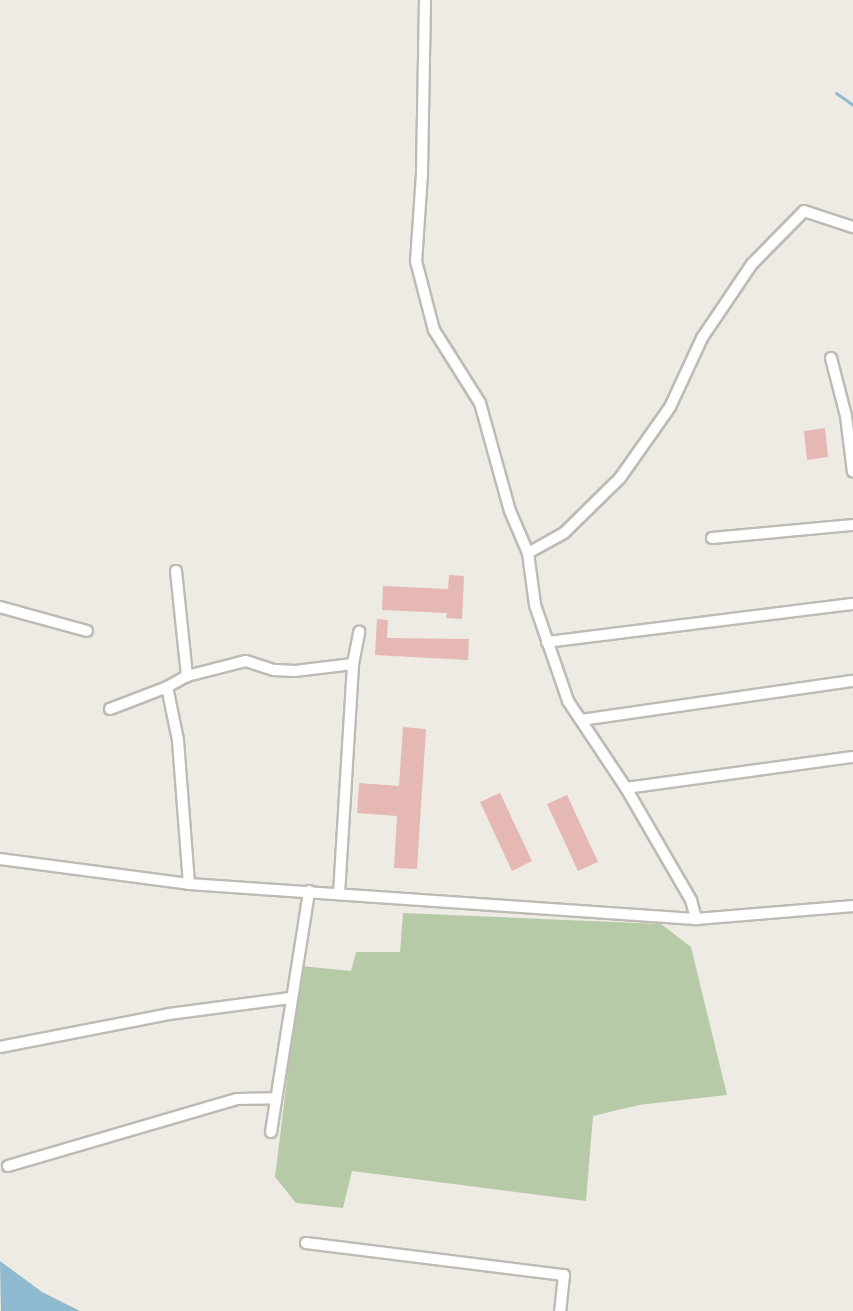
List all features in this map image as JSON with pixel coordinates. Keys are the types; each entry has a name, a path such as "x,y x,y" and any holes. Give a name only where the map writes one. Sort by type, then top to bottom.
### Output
{"street":[{"path":"425,0 422,174 416,261 434,330 480,403 510,511 528,553 534,605 568,701 626,788 691,900 696,919"},
{"path":"528,553 564,533 620,478 670,407 702,338 752,264 804,211 853,227"},
{"path":"831,358 846,416 853,472"},
{"path":"712,538 853,525"},
{"path":"176,571 187,676"},
{"path":"547,642 853,604"},
{"path":"0,607 87,631"},
{"path":"339,894 353,664 359,632"},
{"path":"110,709 167,687 187,676 246,661 274,670 295,671 353,664"},
{"path":"581,720 853,681"},
{"path":"167,687 178,740 189,884"},
{"path":"626,788 853,757"},
{"path":"0,859 189,884 696,919 853,906"},
{"path":"271,1132 290,998 309,891"},
{"path":"0,1047 169,1014 290,998"},
{"path":"8,1166 237,1099 276,1098"},
{"path":"306,1243 564,1275 560,1311"}],"green space":[{"path":"403,913 661,924 691,947 727,1095 639,1105 593,1116 586,1201 352,1171 343,1208 296,1203 275,1177 301,966 351,971 356,952 400,952"}],"water":[{"path":"0,1261 42,1292 80,1311 1,1311"}],"building":[{"path":"825,428 828,457 807,460 804,431"},
{"path":"449,575 464,576 462,619 446,618 447,613 382,610 383,586 448,589"},
{"path":"377,619 388,620 387,638 469,639 468,660 375,655"},
{"path":"403,727 426,729 417,869 394,868 397,816 357,813 359,783 399,786"},
{"path":"500,793 532,861 512,871 480,802"},
{"path":"567,795 598,862 578,871 547,804"}],"waterway":[{"path":"836,93 853,105"}]}
